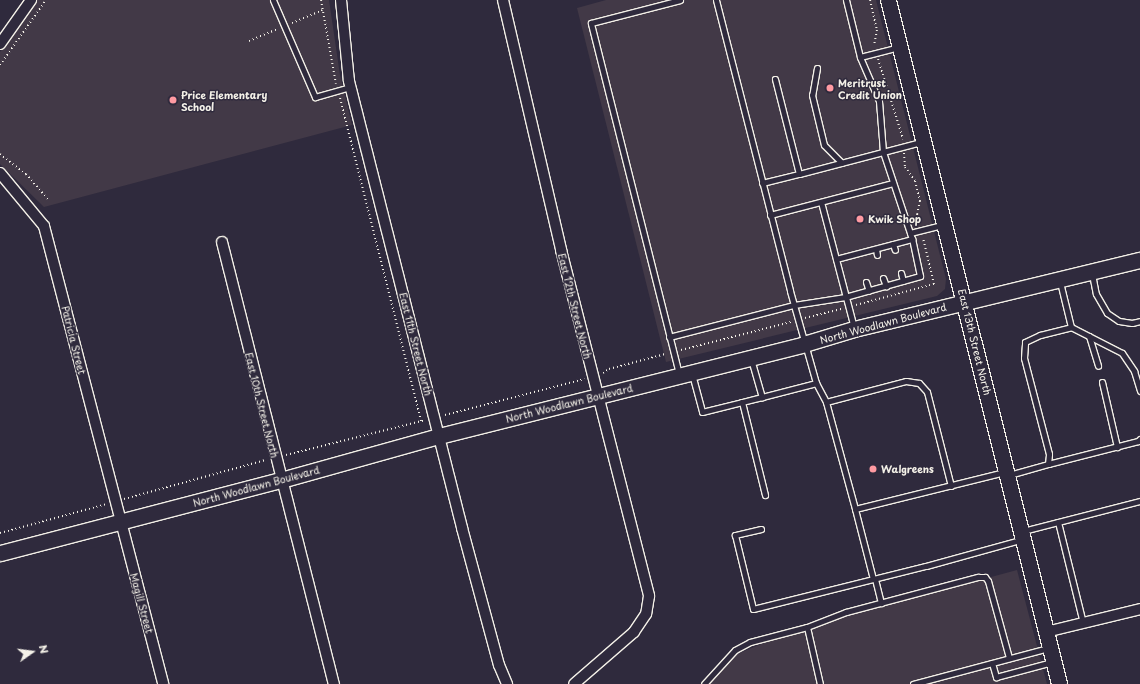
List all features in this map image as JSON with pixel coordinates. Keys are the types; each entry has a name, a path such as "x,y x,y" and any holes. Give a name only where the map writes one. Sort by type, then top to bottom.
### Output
{"main road":[{"name":"East 13th Street North","path":"888,0 965,301 1059,684"},
{"name":"North Woodlawn Boulevard","path":"0,553 281,480 439,436 751,358 854,329 1140,260"}],"street":[{"path":"0,44 31,0"},
{"name":"East 11th Street North","path":"341,0 351,87 498,665 507,684"},
{"name":"East 12th Street North","path":"503,0 593,377 649,596 647,610 634,632 574,684"},
{"name":"Patricia Street","path":"0,173 44,226 121,522"},
{"name":"East 10th Street North","path":"222,242 275,458 334,684"},
{"name":"Magill Street","path":"121,522 163,684"},
{"path":"1046,632 1140,609"}],"lane":[{"path":"272,0 315,97 351,87"},
{"path":"680,0 591,23 673,352 685,374 702,412 816,383"},
{"path":"716,0 804,344 816,383 826,402 881,603"},
{"path":"669,337 794,305 846,297 920,276 912,239 883,152 879,101 860,57 846,0"},
{"path":"860,57 900,47"},
{"path":"817,68 812,95 824,145 842,163"},
{"path":"775,79 799,174"},
{"path":"762,183 924,142"},
{"path":"770,215 893,183"},
{"path":"821,202 854,329"},
{"path":"910,233 945,224"},
{"path":"836,259 860,256 876,249 912,239"},
{"path":"894,244 895,250"},
{"path":"876,249 877,255"},
{"path":"1092,272 1096,294 1107,313 1119,321 1132,323 1140,321"},
{"path":"901,273 903,281"},
{"path":"884,278 886,286"},
{"path":"1060,280 1072,327"},
{"path":"866,282 868,291"},
{"path":"1048,464 1049,454 1024,358 1025,342 1040,334 1072,327 1122,353 1134,371 1140,391"},
{"path":"1088,336 1098,366"},
{"path":"751,358 762,397"},
{"path":"826,402 906,381 919,383 927,392 951,486"},
{"path":"1102,382 1117,447"},
{"path":"742,402 765,495"},
{"path":"855,509 1117,447 1140,438"},
{"path":"761,529 735,535 754,609 874,579 1022,535 1058,522 1140,501"},
{"path":"1058,522 1083,623"},
{"path":"704,684 735,650 750,642 807,628 846,612 984,577 988,581 1009,658"},
{"path":"807,628 820,684"},
{"path":"913,684 1050,647"},
{"path":"992,663 996,677 1054,662"}],"path":[{"path":"0,65 46,0"},
{"path":"321,0 329,54 421,421"},
{"path":"0,154 26,174 49,200"},
{"path":"0,533 275,458 593,377 609,369 934,284"}],"shaded area":[{"name":"Price Elementary School","path":"37,0 329,0 340,75 352,125 44,207 0,164 0,52"},
{"path":"606,0 876,0 946,279 945,289 937,296 666,362 577,8"},
{"path":"1017,570 1047,684 710,684 737,654 764,643 851,615"}],"place":[{"name":"Meritrust Credit Union","path":"830,88"},
{"name":"Price Elementary School","path":"173,100"},
{"name":"Kwik Shop","path":"860,219"},
{"name":"Walgreens","path":"873,469"}]}
